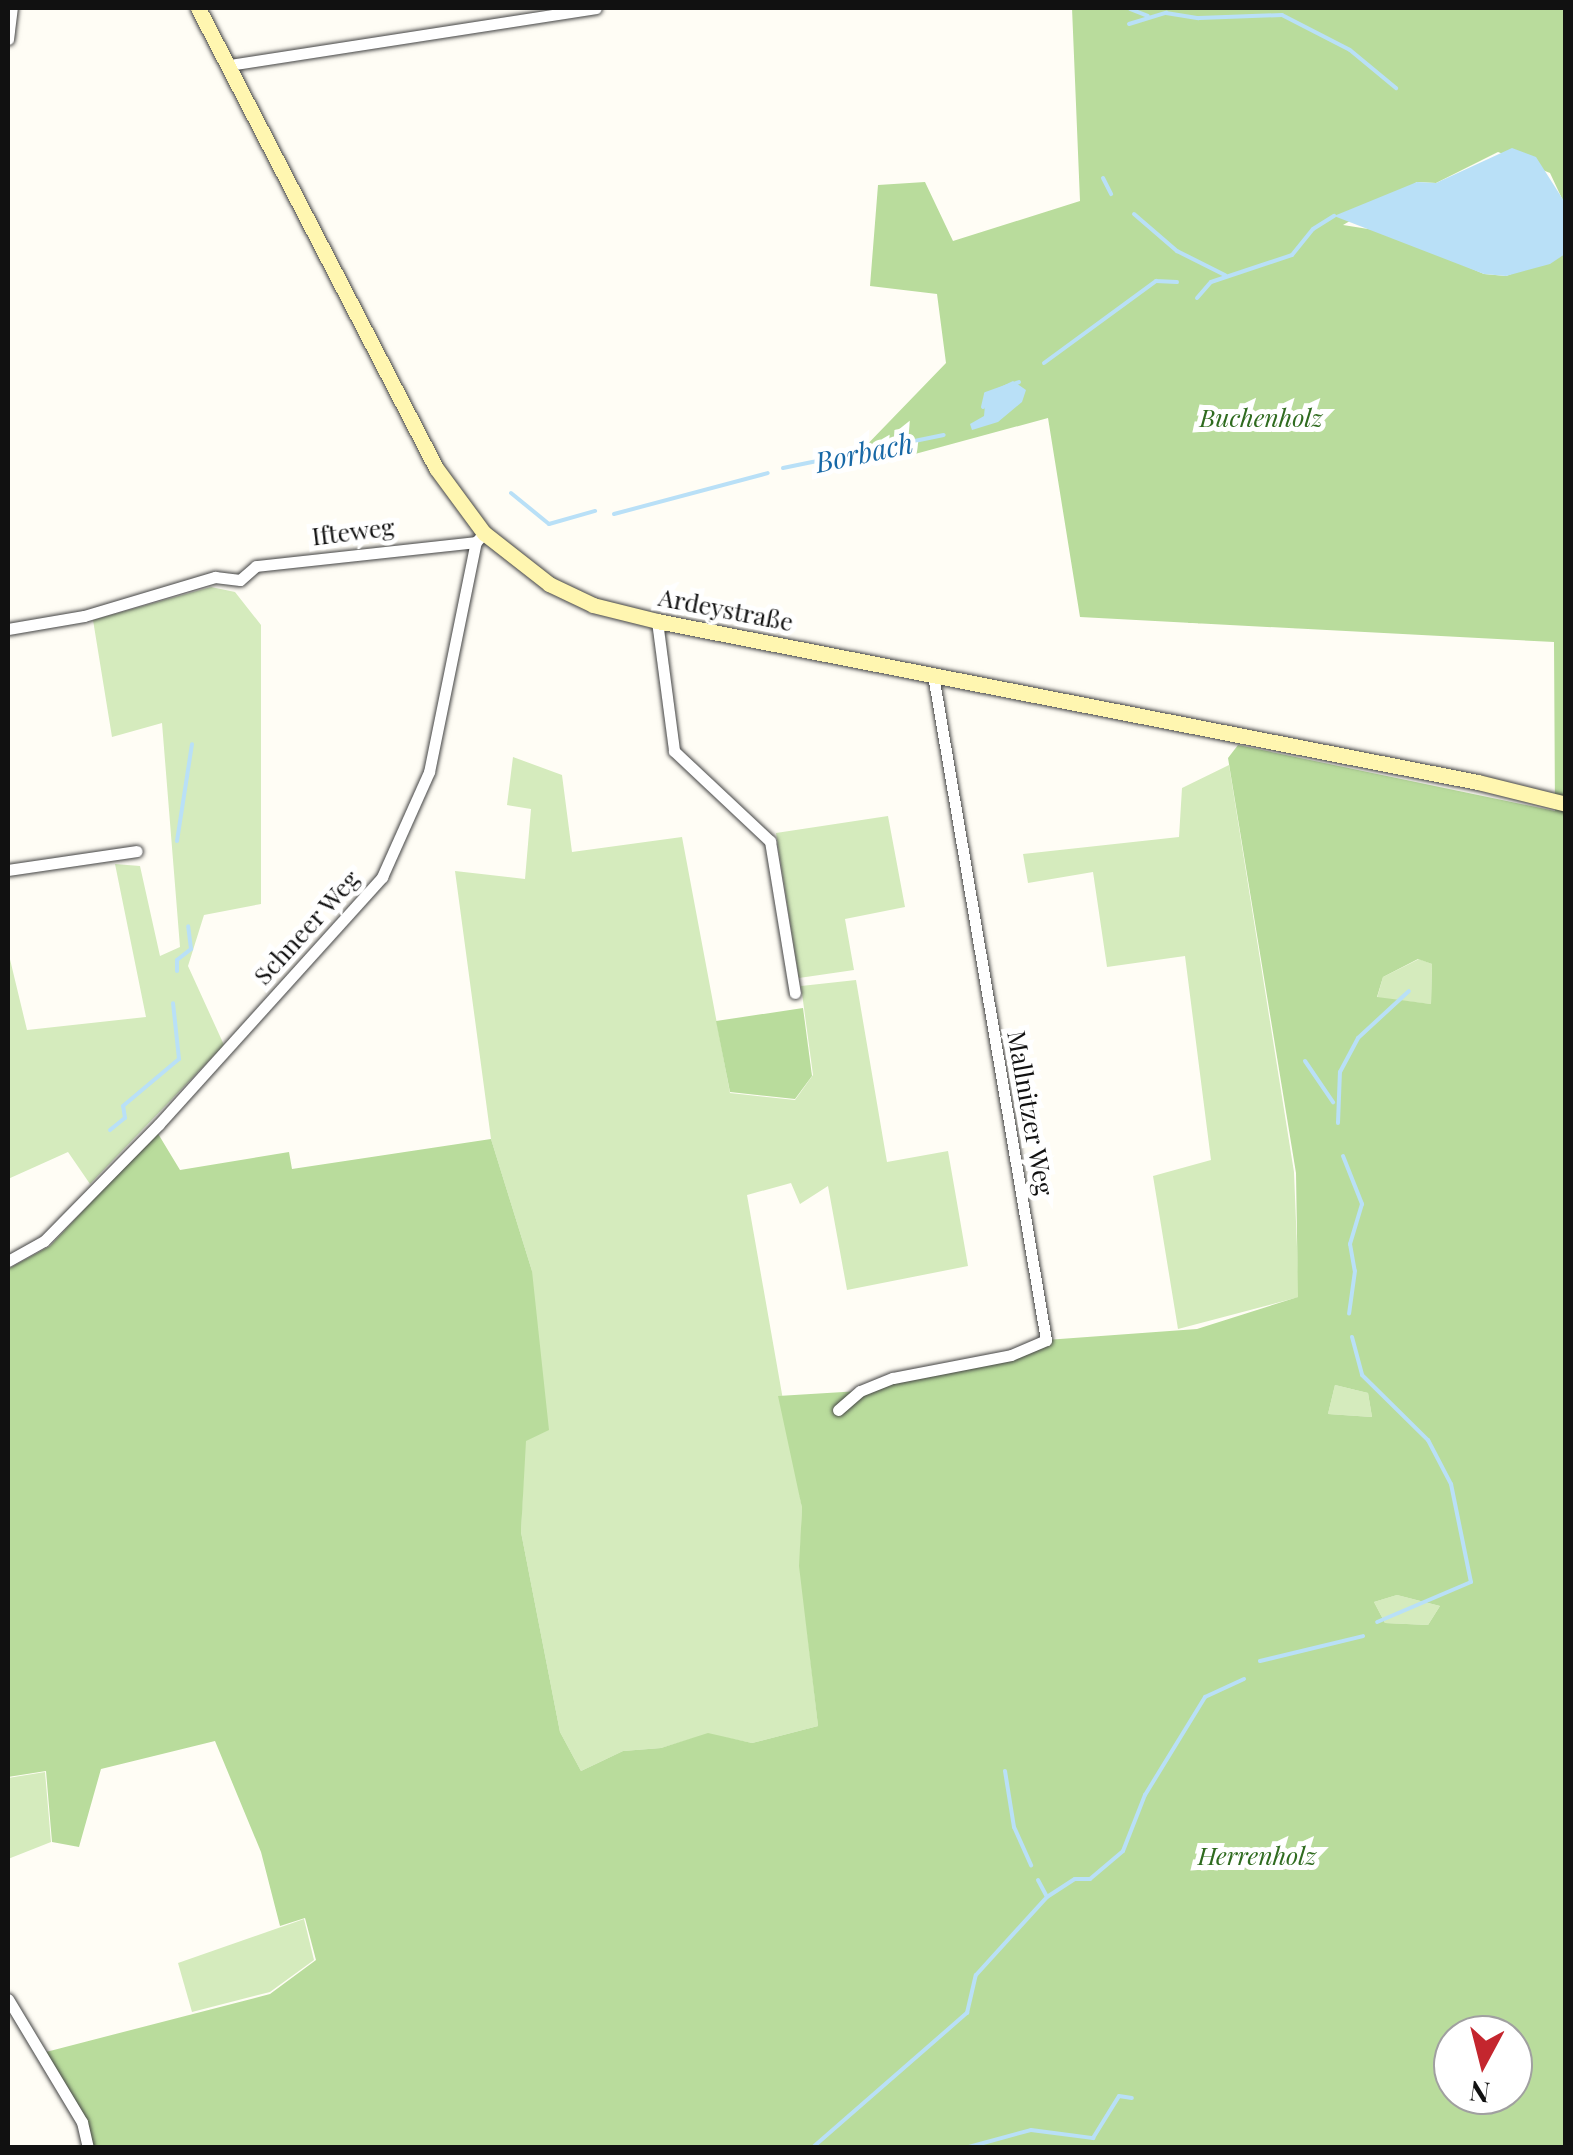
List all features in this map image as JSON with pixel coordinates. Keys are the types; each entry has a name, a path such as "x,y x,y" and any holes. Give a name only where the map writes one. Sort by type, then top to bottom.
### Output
{"main road":[{"name":"Ardeystraße","path":"198,8 436,468 480,537 566,592 658,622 1566,804"}],"street":[{"path":"8,39 12,8"},
{"path":"228,65 594,8"},
{"name":"Ifteweg","path":"8,629 84,616 215,578 240,580 256,566 480,537"},
{"name":"Schneer Weg","path":"8,1262 44,1241 159,1124 382,877 430,772 480,537"},
{"path":"658,622 674,751 770,841 795,992"},
{"name":"Mallnitzer Weg","path":"838,1410 860,1391 893,1378 1011,1355 1046,1340 933,675"},
{"path":"8,870 137,850"},
{"path":"8,1999 82,2122 88,2148"}],"green space":[{"name":"Herrenholz","path":"1072,8 1565,8 1565,205 1550,173 1498,152 1436,183 1417,182 1343,225 1387,232 1484,274 1506,276 1565,254 1565,2147 93,2147 46,2052 270,1994 316,1960 305,1918 280,1926 261,1852 215,1741 101,1769 79,1847 52,1842 46,1771 8,1777 8,1269 50,1246 157,1132 180,1170 289,1152 292,1169 491,1139 532,1271 549,1430 526,1441 521,1532 560,1732 581,1771 623,1751 661,1748 708,1733 752,1743 818,1726 799,1566 802,1508 778,1396 860,1391 1011,1355 1046,1340 1197,1329 1298,1297 1296,1173 1228,758 1238,745 1555,811 1554,642 1080,617 1048,418 915,454 858,454 946,363 937,294 870,286 878,185 925,182 953,241 1080,201","holes":["1418,959 1432,964 1431,1004 1377,997 1383,977","1335,1385 1368,1393 1372,1417 1328,1414","1397,1595 1440,1606 1428,1625 1385,1623 1374,1602"]},
{"path":"211,587 235,592 261,625 261,904 204,915 188,966 224,1045 90,1184 68,1152 8,1179 8,951 27,1030 146,1017 115,864 140,866 160,956 180,947 162,723 112,737 93,620"},
{"path":"513,757 562,775 572,852 682,837 730,1093 795,1100 813,1075 801,986 856,980 887,1162 948,1151 968,1266 847,1290 828,1186 800,1204 791,1183 747,1195 802,1508 800,1566 818,1726 752,1743 708,1734 661,1748 623,1751 581,1771 560,1732 521,1532 532,1271 491,1139 455,871 525,879 531,809 507,805"},
{"path":"1229,765 1294,1172 1299,1297 1178,1329 1153,1176 1211,1160 1185,956 1107,967 1093,872 1028,883 1023,854 1179,837 1182,788"},
{"path":"888,816 905,907 845,919 854,970 799,978 776,833"},
{"path":"1419,959 1432,964 1431,1004 1377,998 1383,977"},
{"path":"803,1008 812,1076 795,1099 730,1092 716,1021"},
{"path":"1335,1385 1368,1393 1372,1417 1328,1414"},
{"path":"1397,1595 1440,1606 1428,1625 1385,1623 1374,1602"},
{"path":"45,1772 51,1842 8,1859 8,1778"},
{"path":"304,1919 314,1960 270,1992 192,2012 178,1963"}],"water":[{"path":"1512,148 1536,157 1564,201 1565,254 1550,264 1506,276 1484,274 1334,216 1417,182 1436,183"},
{"path":"1013,381 1026,390 1022,402 998,422 972,430 970,424 984,416 986,394"}],"waterway":[{"path":"1130,9 1148,16"},
{"path":"1129,24 1166,13 1199,18 1282,15 1350,50 1396,88"},
{"path":"1103,178 1111,194"},
{"path":"1134,214 1177,251 1225,275"},
{"name":"Borbach","path":"1197,298 1211,282 1292,255 1313,229 1334,216"},
{"name":"Borbach","path":"1044,363 1156,281 1177,282"},
{"name":"Borbach","path":"983,407 986,394 1019,382"},
{"name":"Borbach","path":"783,468 944,435"},
{"name":"Borbach","path":"614,514 768,473"},
{"name":"Borbach","path":"511,493 549,524 595,511"},
{"path":"177,841 192,744"},
{"path":"177,971 177,960 191,949 188,926"},
{"path":"1338,1123 1340,1072 1358,1038 1409,991"},
{"path":"110,1130 125,1118 123,1106 179,1059 173,1003"},
{"path":"1305,1061 1333,1102"},
{"path":"1343,1156 1362,1204 1350,1244 1355,1271 1349,1314"},
{"path":"1352,1337 1362,1375 1428,1440 1451,1484 1471,1582 1377,1622"},
{"path":"1260,1661 1363,1636"},
{"path":"812,2148 967,2013 976,1975 1047,1897 1075,1879 1090,1879 1123,1851 1145,1795 1205,1697 1244,1679"},
{"path":"1005,1771 1014,1827 1031,1865"},
{"path":"1038,1880 1047,1897"},
{"path":"965,2148 1031,2130 1093,2138 1119,2096 1132,2098"}],"park label":[{"name":"Buchenholz","path":"1261,417"}]}
